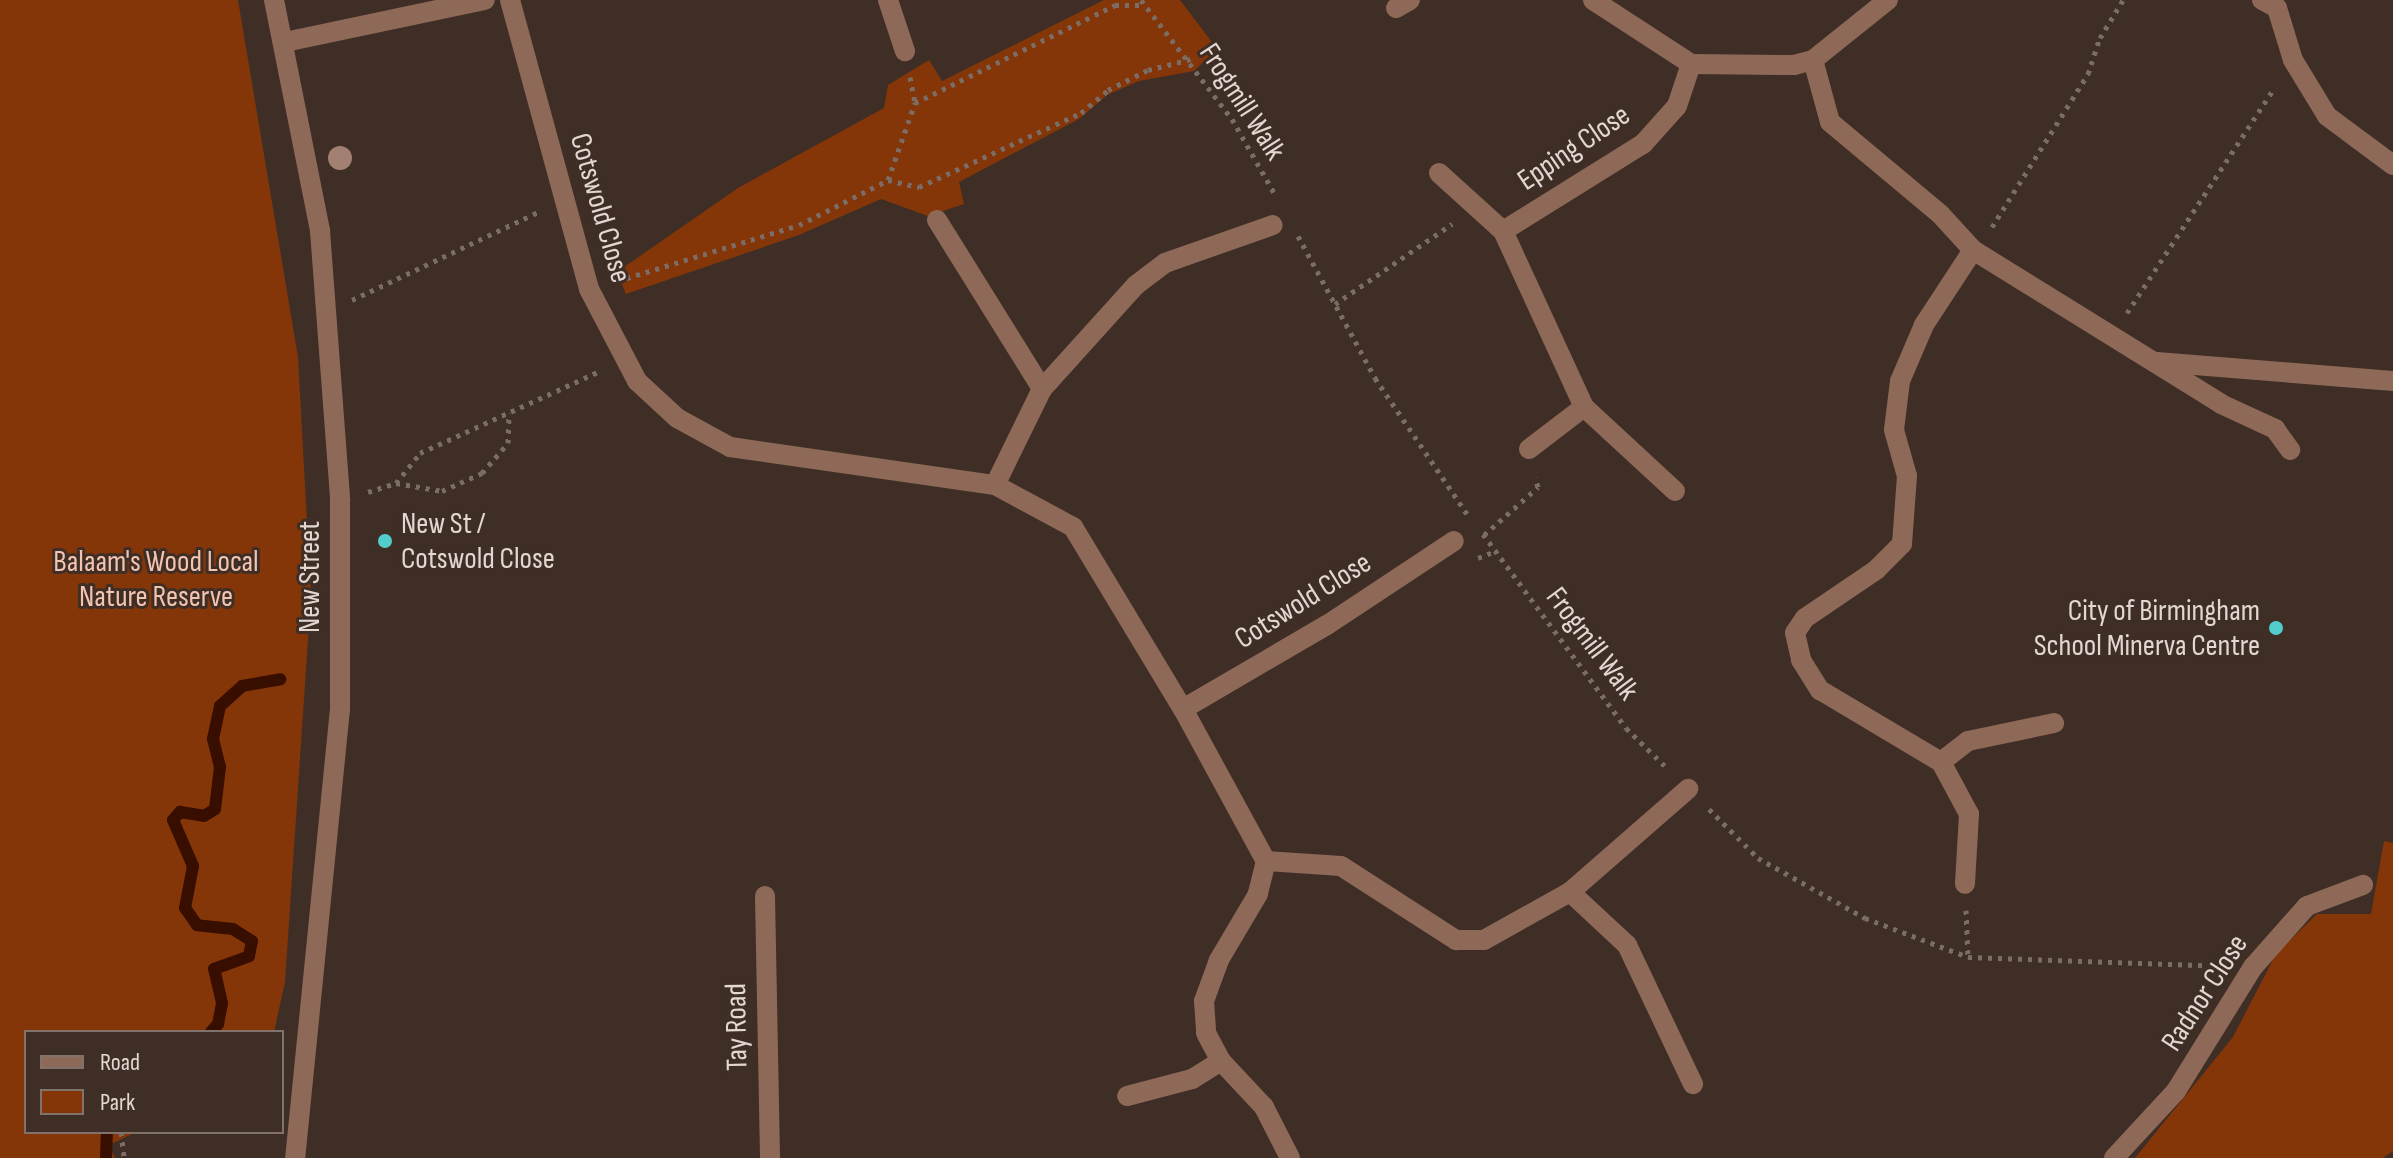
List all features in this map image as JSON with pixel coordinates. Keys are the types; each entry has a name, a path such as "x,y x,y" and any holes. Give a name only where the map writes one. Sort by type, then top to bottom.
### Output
{"street":[{"name":"New Street","path":"274,0 285,42 320,231 340,500 340,709 295,1158"},
{"path":"285,42 485,0"},
{"name":"Cotswold Close","path":"510,0 589,289 637,381 677,418 730,447 995,485 1073,527 1183,709 1266,861"},
{"path":"888,0 905,51"},
{"path":"1593,0 1691,64 1794,65 1813,60 1888,0"},
{"path":"2274,3 2293,60 2327,116 2393,165"},
{"path":"1813,60 1830,122 1940,214 1973,250 2153,362 2275,429 2290,450"},
{"name":"Epping Close","path":"1503,231 1643,144 1677,106 1691,64"},
{"name":"Epping Close","path":"1439,173 1503,231 1584,407 1675,491"},
{"path":"937,220 1042,389"},
{"path":"995,485 1042,389 1136,285 1165,263 1283,220"},
{"path":"1965,884 1969,814 1941,762 1820,690 1801,660 1795,633 1805,618 1876,570 1902,544 1907,476 1894,430 1900,381 1924,325 1973,250"},
{"path":"2153,362 2393,381"},
{"path":"1529,449 1584,407"},
{"name":"Cotswold Close","path":"1183,709 1327,625 1454,541"},
{"path":"1941,762 1968,741 2054,723"},
{"path":"1290,1158 1264,1107 1221,1061 1206,1033 1204,1001 1219,960 1258,894 1266,861 1341,866 1456,940 1484,940 1570,892 1688,789"},
{"name":"Radnor Close","path":"2114,1158 2176,1091 2253,967 2307,906 2363,885"},
{"path":"1570,892 1627,945 1693,1084"},
{"name":"Tay Road","path":"765,896 770,1158"},
{"path":"1127,1096 1192,1079 1221,1061"}],"path":[{"path":"1973,250 2088,74 2100,38 2123,0"},
{"path":"888,180 915,103 1115,5 1142,2"},
{"name":"Frogmill Walk","path":"1142,2 1191,59 1232,119 1283,220 1335,304 1375,378 1469,517"},
{"path":"589,289 799,225 888,180 919,187 1081,113 1108,90 1148,70 1191,59"},
{"path":"2111,337 2293,60"},
{"path":"326,313 564,200"},
{"path":"1335,304 1476,208"},
{"path":"396,483 420,453 625,359"},
{"path":"340,500 396,483 442,491 482,473 508,443 509,413"},
{"path":"1484,535 1538,487 1529,449"},
{"name":"Frogmill Walk","path":"1478,530 1626,728 1758,858 1865,918 1968,957 2253,967"},
{"path":"1965,884 1968,957"},
{"path":"121,1134 124,1158"}],"green space":[{"name":"Balaam's Wood Local Nature Reserve","path":"0,0 238,0 298,357 311,595 285,982 274,1030 24,1030 24,1134 132,1134 109,1145 115,1158 0,1158"},
{"path":"1104,0 1180,0 1217,49 1194,71 1139,81 1107,95 1079,119 959,182 964,204 928,216 881,199 799,235 626,294 617,272 738,188 884,108 888,85 929,60 942,81"},
{"path":"2384,841 2393,843 2393,1151 2383,1158 2135,1158 2233,1037 2276,954 2317,914 2371,914"}],"waterway":[{"path":"213,1030 218,1024 222,1003 214,969 249,956 252,941 233,929 197,925 185,908 193,866 173,820 180,812 204,816 215,809 220,767 213,739 220,706 242,686 280,679"},
{"path":"106,1158 107,1134"}],"place":[{"name":"New St / Cotswold Close","path":"385,541"},
{"name":"City of Birmingham School Minerva Centre","path":"2276,628"}]}
